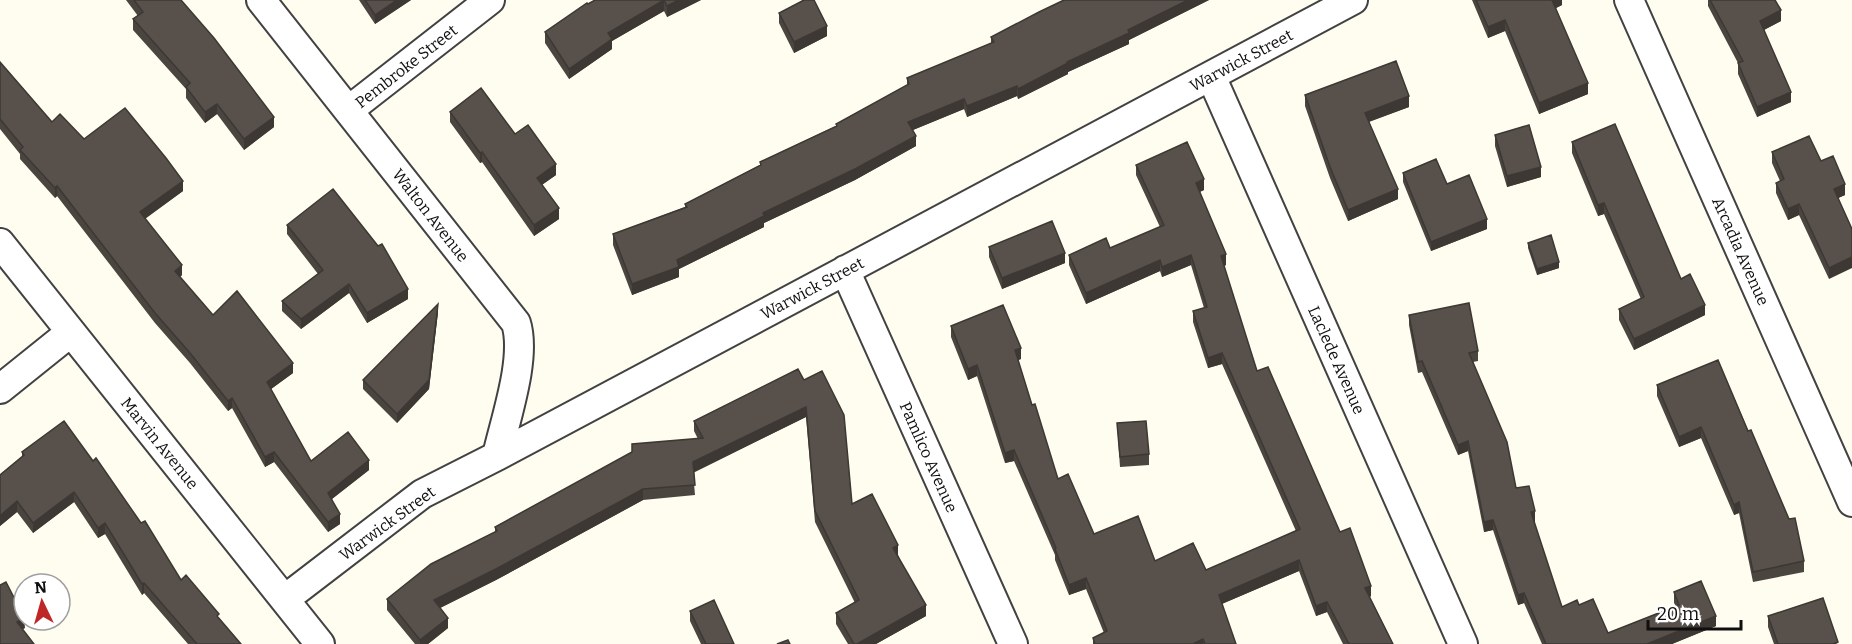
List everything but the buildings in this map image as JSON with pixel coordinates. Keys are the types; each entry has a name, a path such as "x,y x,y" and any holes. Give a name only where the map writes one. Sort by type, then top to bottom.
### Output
{"street":[{"name":"Walton Avenue","path":"261,0 516,323 519,361 497,456"},
{"name":"Pembroke Street","path":"349,110 490,0"},
{"name":"Warwick Street","path":"285,599 422,494 1353,0"},
{"name":"Arcadia Avenue","path":"1629,0 1852,502"},
{"name":"Laclede Avenue","path":"1211,76 1463,644"},
{"name":"Marvin Avenue","path":"0,243 320,644"},
{"name":"Pamlico Avenue","path":"845,270 1013,644"},
{"path":"0,389 71,332"}]}
